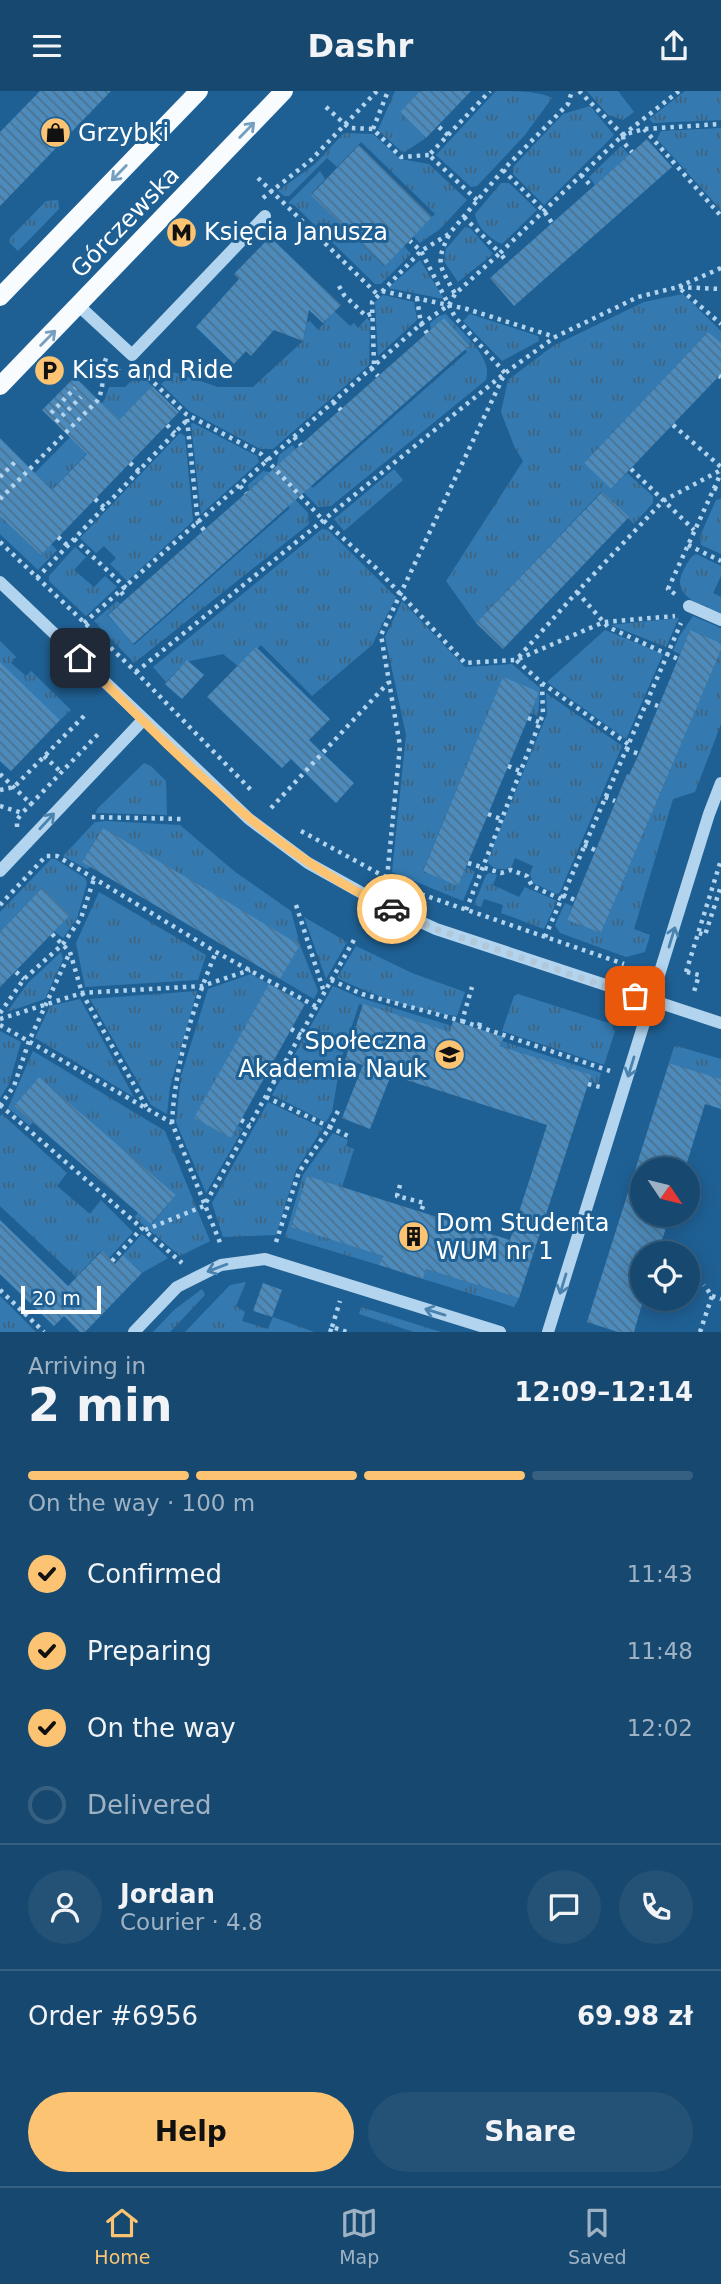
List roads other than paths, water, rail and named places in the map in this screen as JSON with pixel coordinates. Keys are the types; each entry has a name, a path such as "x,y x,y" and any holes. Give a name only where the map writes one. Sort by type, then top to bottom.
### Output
{"main road":[{"name":"Górczewska","path":"0,297 199,91"},
{"name":"Górczewska","path":"0,387 284,91"}],"street":[{"path":"79,306 131,355 265,216"},
{"path":"0,582 248,819 287,849 345,885 436,929 721,1023"},
{"path":"689,606 721,620"},
{"path":"0,871 143,720"},
{"path":"548,1332 709,814 721,783"},
{"path":"134,1332 177,1287 220,1265 265,1259 499,1332"}],"place":[{"name":"Grzybki","path":"55,133"},
{"name":"Księcia Janusza","path":"181,232"},
{"name":"Kiss and Ride","path":"49,370"},
{"name":"Społeczna Akademia Nauk","path":"450,1055"},
{"name":"Dom Studenta WUM nr 1","path":"413,1237"}]}
